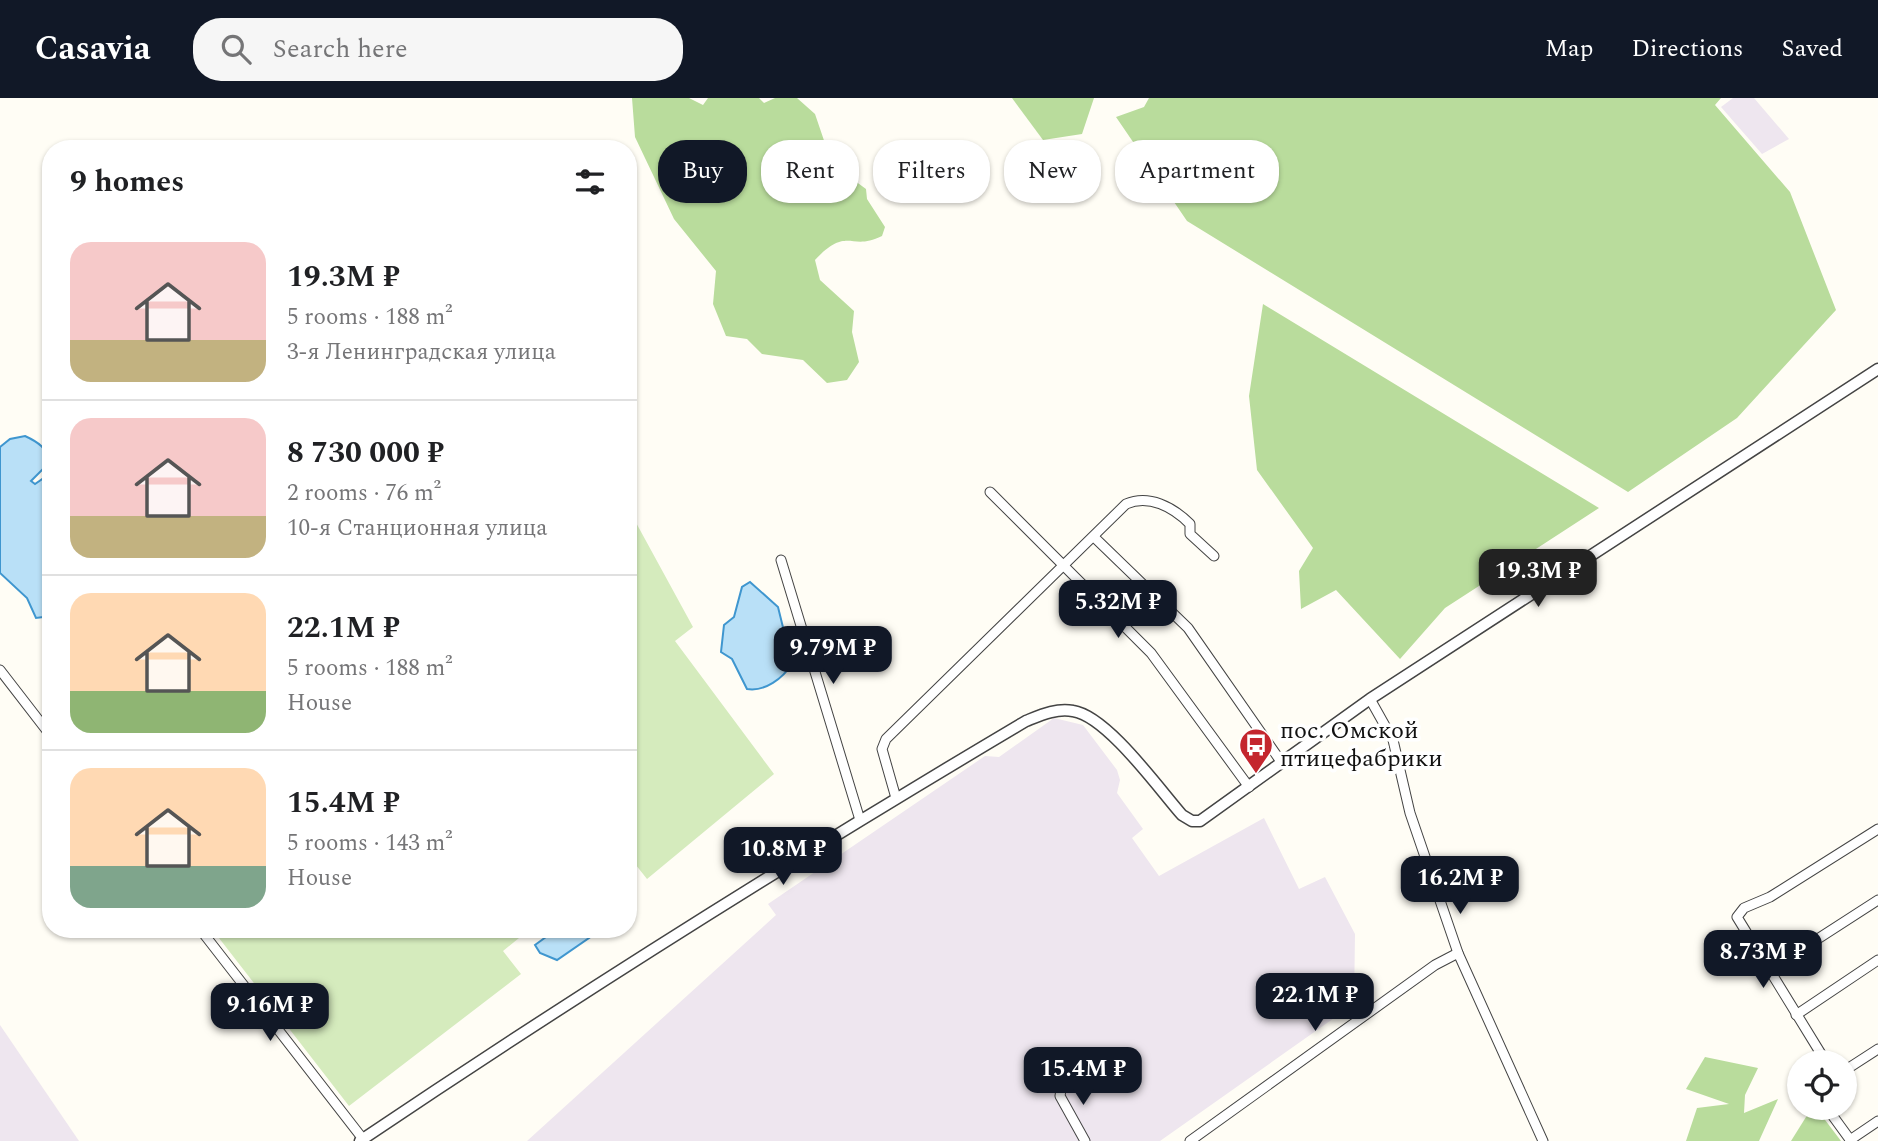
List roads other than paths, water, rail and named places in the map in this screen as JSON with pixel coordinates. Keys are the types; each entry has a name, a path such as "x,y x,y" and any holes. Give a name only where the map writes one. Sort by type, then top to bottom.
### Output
{"street":[{"path":"207,938 362,1140 664,941 896,798 1026,722 1060,710 1076,711 1099,724 1182,815 1192,821 1210,815 1370,699 1878,369"},
{"path":"990,492 1151,653 1249,787"},
{"path":"896,798 882,750 886,739 1126,504 1135,500 1159,503 1183,516 1190,524 1190,534 1214,556"},
{"path":"1094,537 1188,628 1282,762"},
{"path":"781,560 860,820"},
{"path":"0,670 42,724"},
{"path":"1370,699 1393,740 1410,813 1458,953 1543,1141"},
{"path":"1819,1050 1740,926 1739,911 1770,897 1878,829"},
{"path":"1768,971 1878,900"},
{"path":"1190,1141 1435,965 1458,953"},
{"path":"1797,1015 1878,960"},
{"path":"1857,1063 1878,1049"},
{"path":"1064,1069 1060,1096 1085,1141"},
{"path":"1836,1120 1850,1140 1878,1121"}],"water":[{"path":"25,436 42,447 42,470 31,481 35,484 42,479 42,617 36,618 27,598 0,573 0,447 10,439"},
{"path":"750,582 778,607 792,664 773,683 754,689 747,689 732,659 721,652 724,625 734,617 742,587"},
{"path":"545,938 589,938 557,960 540,953 535,945"}],"place":[{"name":"пос. Омской птицефабрики","path":"1256,775"}]}
